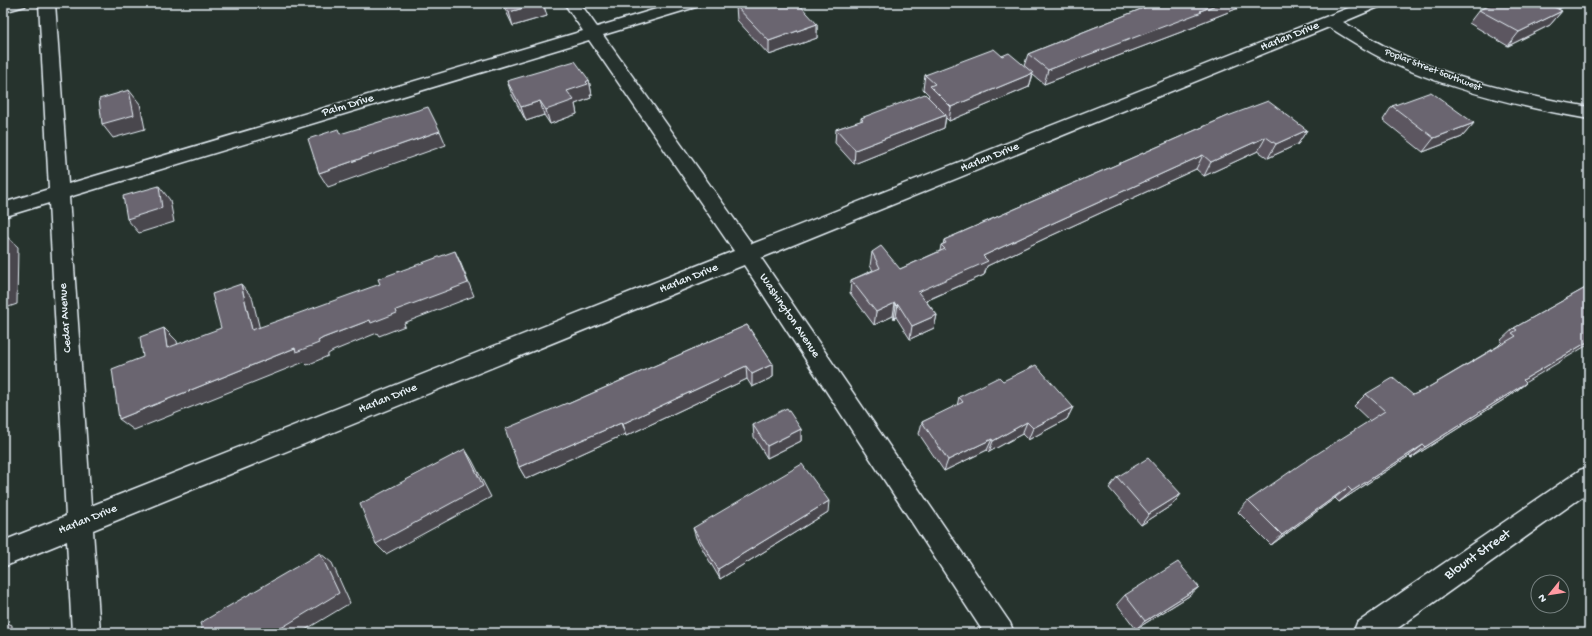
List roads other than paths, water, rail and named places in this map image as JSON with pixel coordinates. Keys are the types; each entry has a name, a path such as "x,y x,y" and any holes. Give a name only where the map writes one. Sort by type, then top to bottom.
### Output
{"street":[{"path":"3,7 19,3"},
{"name":"Cedar Avenue","path":"47,3 86,633"},
{"name":"Washington Avenue","path":"572,3 748,255 1000,633"},
{"name":"Palm Drive","path":"3,210 693,3"},
{"name":"Harlan Drive","path":"3,554 1375,3"},
{"name":"Poplar Street Southwest","path":"1330,21 1393,57 1473,87 1543,105 1589,113"},
{"name":"Blount Street","path":"1366,633 1589,478"}]}
